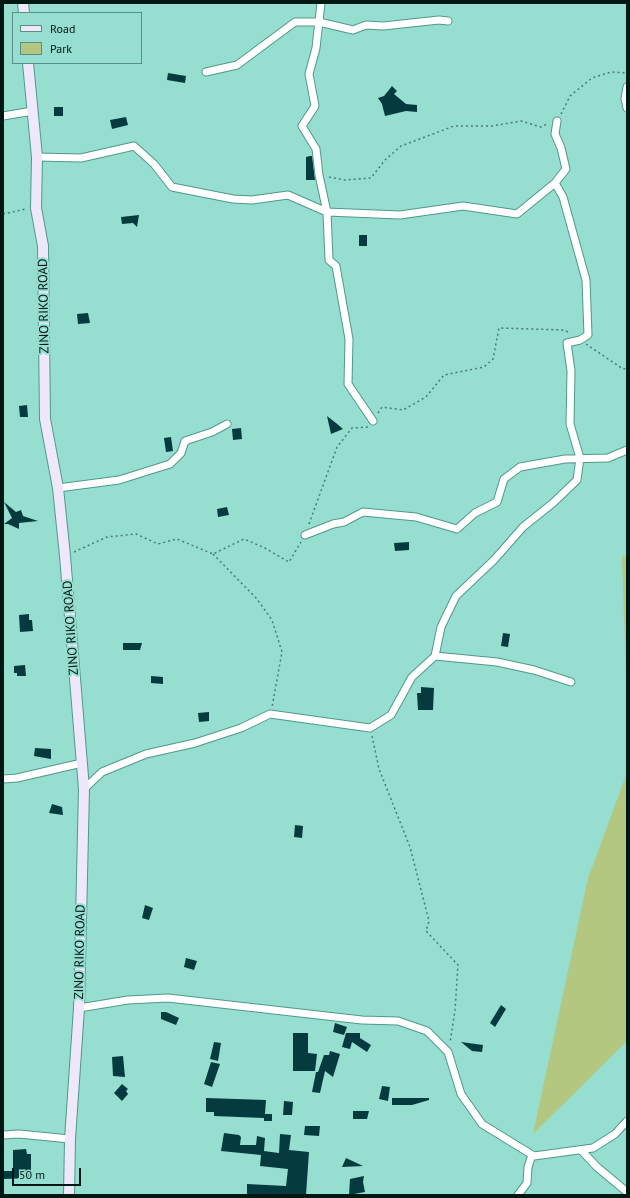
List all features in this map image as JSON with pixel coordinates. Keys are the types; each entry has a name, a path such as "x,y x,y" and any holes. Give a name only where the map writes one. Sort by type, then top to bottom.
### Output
{"street":[{"path":"321,3 316,48 309,74 315,106 302,126 316,149 319,175 327,212 329,260 336,266 350,339 348,384 373,421"},
{"path":"206,72 237,65 295,22 319,22 354,30 366,25 383,26 439,20 448,21"},
{"name":"ZINO RIKO ROAD","path":"28,64 37,157 36,208 43,246 46,419 58,488 66,556 84,789 79,1008 70,1139 70,1195"},
{"path":"627,87 625,99 627,108"},
{"path":"3,116 33,111"},
{"path":"37,157 81,158 134,146 154,164 172,187 239,200 252,200 288,195 327,212 400,215 463,206 517,214 555,184 566,169 556,134 557,121"},
{"path":"84,789 102,772 146,754 203,741 241,728 270,714 370,728 391,716 412,677 435,656 441,627 456,596 494,560 523,527 553,503 577,480 580,458 570,424 571,371 567,343 580,340 588,335 586,280 563,197 555,184"},
{"path":"58,488 119,480 170,464 181,453 185,441 212,432 227,424"},
{"path":"305,535 333,524 344,522 363,512 416,517 457,529 475,513 497,502 504,479 520,468 565,459 608,458 627,450"},
{"path":"435,656 497,662 534,670 571,682"},
{"path":"3,779 17,778 82,763"},
{"path":"79,1008 128,1000 168,998 362,1020 398,1021 426,1031 448,1052 461,1094 482,1124 534,1156 593,1148 615,1134 627,1121"},
{"path":"3,1135 19,1134 70,1139"},
{"path":"581,1150 597,1167 627,1192"},
{"path":"518,1195 527,1183 532,1155"}],"path":[{"path":"319,175 345,180 371,178 385,160 401,146 454,126 492,126 521,121 541,126 557,121 570,96 592,78 611,72 627,73"},
{"path":"3,214 36,208"},
{"path":"213,554 244,539 265,548 289,562 305,535 337,447 352,428 368,428 382,407 403,410 426,397 444,375 484,367 493,360 499,328 565,330 624,369 627,368"},
{"path":"66,556 107,537 136,534 158,544 177,539 213,554 256,599 272,620 282,652 270,714"},
{"path":"370,728 379,769 410,847 429,921 426,931 458,965 455,1010 448,1052"}],"green space":[{"path":"627,556 627,706 622,557"},
{"path":"627,773 627,1041 533,1134 588,878"}],"building":[{"path":"168,73 186,76 185,83 167,80"},
{"path":"392,86 397,91 394,94 406,104 417,105 417,112 406,111 385,116 382,104 378,98 384,96"},
{"path":"54,107 63,107 63,116 54,116"},
{"path":"126,117 128,125 112,129 110,120"},
{"path":"312,156 315,180 306,180 306,157"},
{"path":"139,215 137,227 133,223 122,224 121,217"},
{"path":"359,235 367,235 367,246 359,246"},
{"path":"88,313 90,323 78,324 77,314"},
{"path":"27,405 28,417 20,417 19,406"},
{"path":"327,416 336,423 343,429 331,434"},
{"path":"241,428 242,439 233,440 232,429"},
{"path":"171,437 173,451 166,452 164,438"},
{"path":"4,502 16,512 21,510 23,516 38,521 19,523 19,529 8,524 4,524 12,518"},
{"path":"227,507 229,515 218,517 217,509"},
{"path":"409,542 409,550 395,551 394,543"},
{"path":"29,614 29,620 32,620 33,631 20,632 19,615"},
{"path":"503,633 510,634 508,647 501,646"},
{"path":"123,643 142,643 140,650 123,650"},
{"path":"25,665 26,676 17,676 17,673 14,673 14,666"},
{"path":"151,676 163,677 163,684 151,683"},
{"path":"421,687 434,688 433,710 418,710 417,693 421,693"},
{"path":"209,712 209,721 199,722 198,713"},
{"path":"35,748 51,749 51,759 34,756"},
{"path":"52,804 62,807 63,815 49,813"},
{"path":"295,825 303,826 302,838 294,837"},
{"path":"145,905 153,908 149,920 142,918"},
{"path":"186,958 197,961 194,970 184,967"},
{"path":"501,1005 506,1009 495,1027 490,1023"},
{"path":"161,1012 166,1012 179,1018 176,1025 161,1019"},
{"path":"335,1023 347,1027 344,1035 333,1032"},
{"path":"293,1033 308,1033 308,1053 317,1054 315,1071 293,1071"},
{"path":"346,1033 360,1033 360,1038 371,1045 367,1052 352,1042 350,1049 342,1047"},
{"path":"214,1042 221,1043 218,1061 210,1059"},
{"path":"461,1042 483,1045 482,1052 472,1051"},
{"path":"330,1051 340,1054 333,1077 325,1071 320,1093 312,1092 316,1072 318,1072 324,1055 329,1055"},
{"path":"123,1056 125,1077 113,1076 112,1057"},
{"path":"211,1062 220,1064 212,1087 204,1084"},
{"path":"122,1084 128,1089 126,1091 128,1094 122,1101 114,1093"},
{"path":"382,1086 390,1087 388,1101 379,1099"},
{"path":"206,1098 266,1100 265,1114 272,1114 272,1121 264,1121 264,1118 214,1116 214,1112 206,1112"},
{"path":"392,1098 429,1098 429,1100 412,1105 392,1105"},
{"path":"284,1101 293,1102 292,1115 283,1115"},
{"path":"353,1111 369,1111 367,1119 353,1119"},
{"path":"305,1126 320,1126 319,1136 304,1135"},
{"path":"224,1133 239,1135 241,1137 240,1145 256,1145 257,1136 265,1138 264,1151 279,1153 280,1134 291,1135 289,1150 309,1152 306,1195 247,1195 247,1184 286,1186 288,1169 260,1166 261,1155 221,1151"},
{"path":"26,1149 27,1154 31,1154 31,1178 3,1179 3,1171 13,1171 13,1150"},
{"path":"346,1158 363,1166 342,1167"},
{"path":"364,1176 363,1182 365,1192 349,1195 350,1179"}]}
